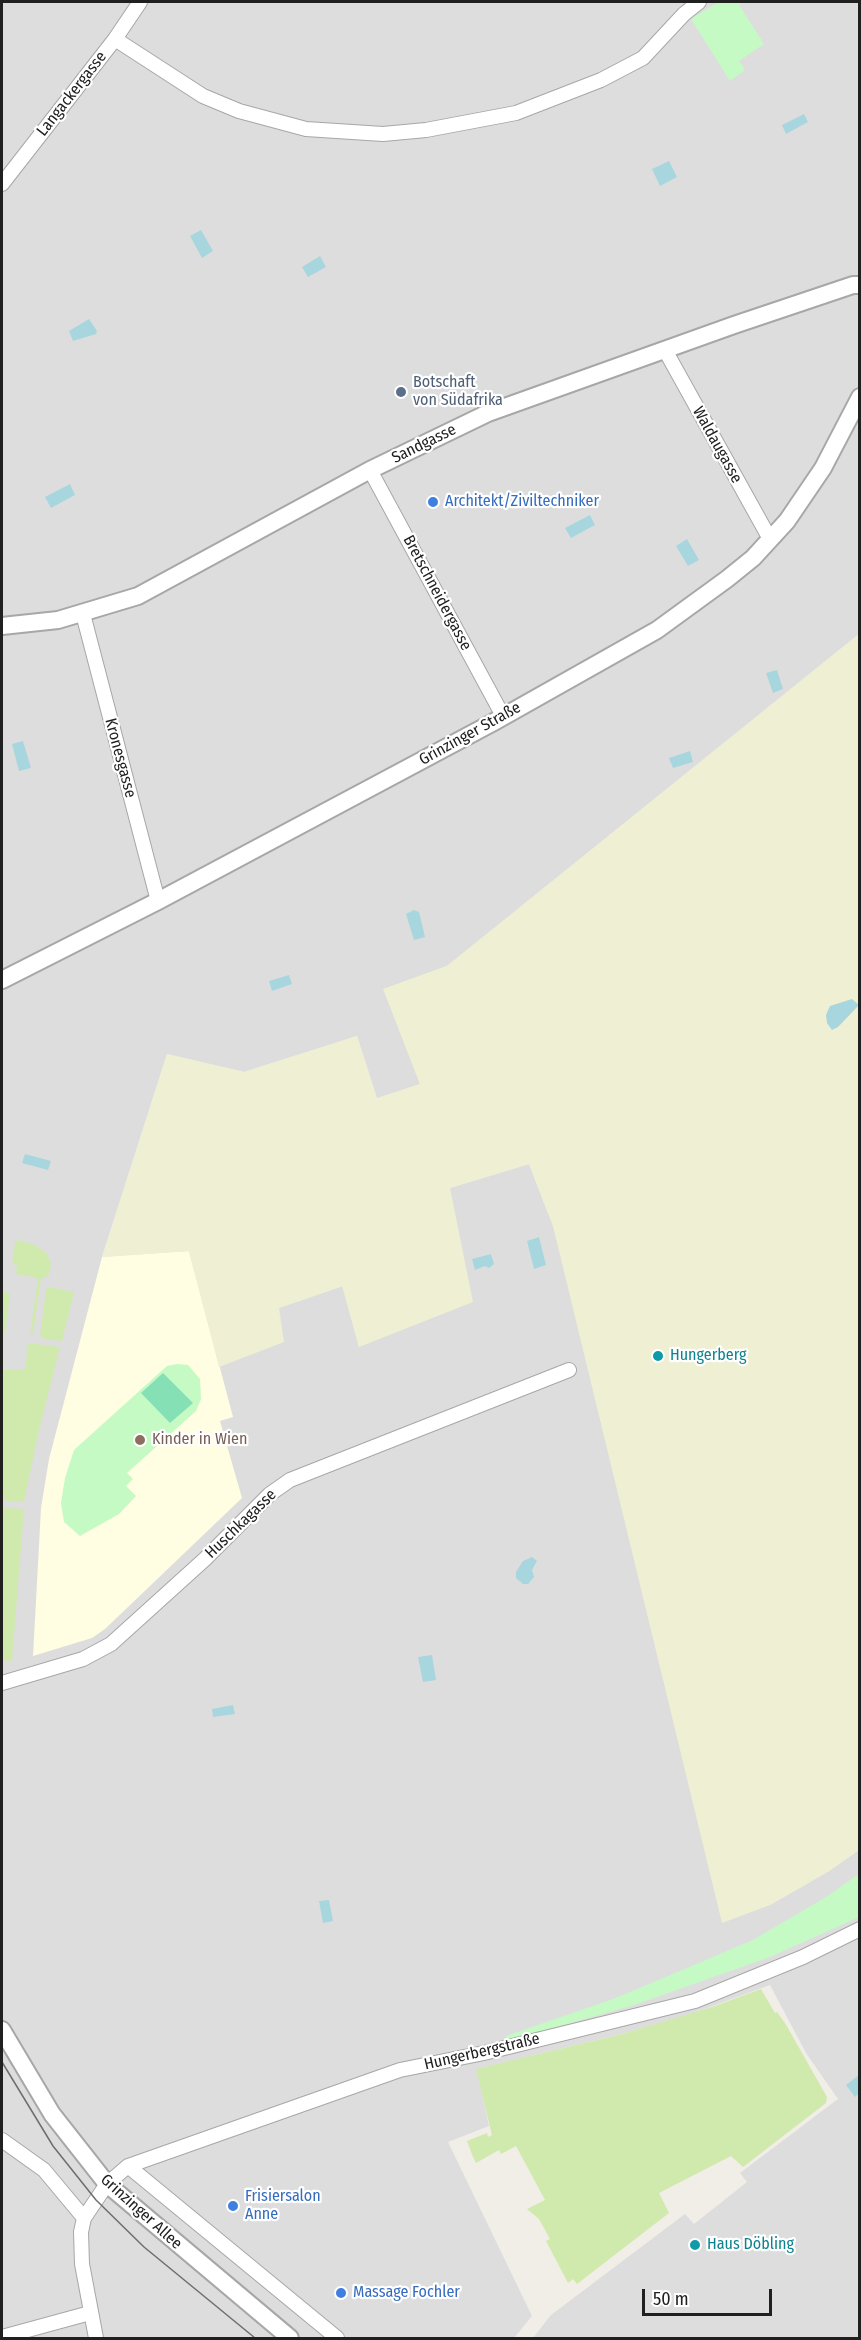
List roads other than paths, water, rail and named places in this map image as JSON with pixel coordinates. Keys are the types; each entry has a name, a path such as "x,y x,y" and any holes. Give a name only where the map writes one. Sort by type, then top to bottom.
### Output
{"street":[{"name":"Langackergasse","path":"2,184 115,39 140,2"},
{"path":"115,39 203,96 239,111 306,129 383,134 426,130 516,113 601,80 643,58 684,14 699,2"},
{"name":"Sandgasse","path":"2,626 58,620 138,596 370,470 434,437 488,413 788,307 860,285"},
{"name":"Waldaugasse","path":"665,350 771,540"},
{"name":"Grinzinger Straße","path":"2,980 158,901 503,716 657,630 727,579 771,540 802,501 823,468 860,397"},
{"name":"Bretschneidergasse","path":"370,470 503,716"},
{"name":"Kronesgasse","path":"83,614 158,901"},
{"name":"Huschkagasse","path":"2,1683 83,1659 111,1644 205,1559 270,1494 290,1480 569,1370"},
{"name":"Hungerbergstraße","path":"84,2218 107,2184 128,2166 400,2070 484,2053 695,2001 803,1957 860,1929"},
{"name":"Grinzinger Allee","path":"2,2030 52,2114 107,2184 290,2338"},
{"path":"2,2140 44,2170 84,2218 81,2232 82,2264 96,2338"},
{"name":"Grinzinger Allee","path":"128,2166 337,2338"},
{"path":"2,2337 90,2313"}],"water":[{"path":"804,114 808,122 786,134 782,125"},
{"path":"669,161 677,177 660,186 652,169"},
{"path":"201,230 213,251 202,258 190,236"},
{"path":"320,256 326,267 308,277 302,267"},
{"path":"89,319 97,331 96,334 73,341 69,331"},
{"path":"70,484 75,495 51,508 45,497"},
{"path":"590,515 595,525 571,538 565,528"},
{"path":"687,539 699,560 688,566 676,546"},
{"path":"777,670 783,689 773,693 766,673"},
{"path":"23,741 31,768 19,771 12,744"},
{"path":"690,751 693,762 673,768 669,758"},
{"path":"414,910 419,912 425,937 414,940 406,914"},
{"path":"289,975 292,984 272,991 269,981"},
{"path":"852,999 859,1005 838,1027 832,1030 827,1023 826,1015 830,1006"},
{"path":"25,1154 51,1161 48,1170 22,1163"},
{"path":"539,1237 546,1265 534,1269 527,1241"},
{"path":"491,1254 494,1264 489,1268 485,1266 475,1270 472,1259"},
{"path":"532,1557 537,1561 532,1570 534,1577 528,1584 523,1584 516,1578 516,1572 523,1561"},
{"path":"432,1655 436,1680 423,1682 418,1657"},
{"path":"233,1705 235,1714 213,1717 212,1709"},
{"path":"329,1900 333,1921 323,1923 319,1901"},
{"path":"859,2075 859,2093 855,2097 846,2085"}],"tram line":[{"path":"2,2062 53,2146 96,2200 144,2247 255,2338"}],"place":[{"name":"Botschaft von Südafrika","path":"401,392"},
{"name":"Architekt/Ziviltechniker","path":"433,502"},
{"name":"Hungerberg","path":"658,1356"},
{"name":"Kinder in Wien","path":"140,1440"},
{"name":"Frisiersalon Anne","path":"233,2206"},
{"name":"Haus Döbling","path":"695,2245"},
{"name":"Massage Fochler","path":"341,2293"}]}
